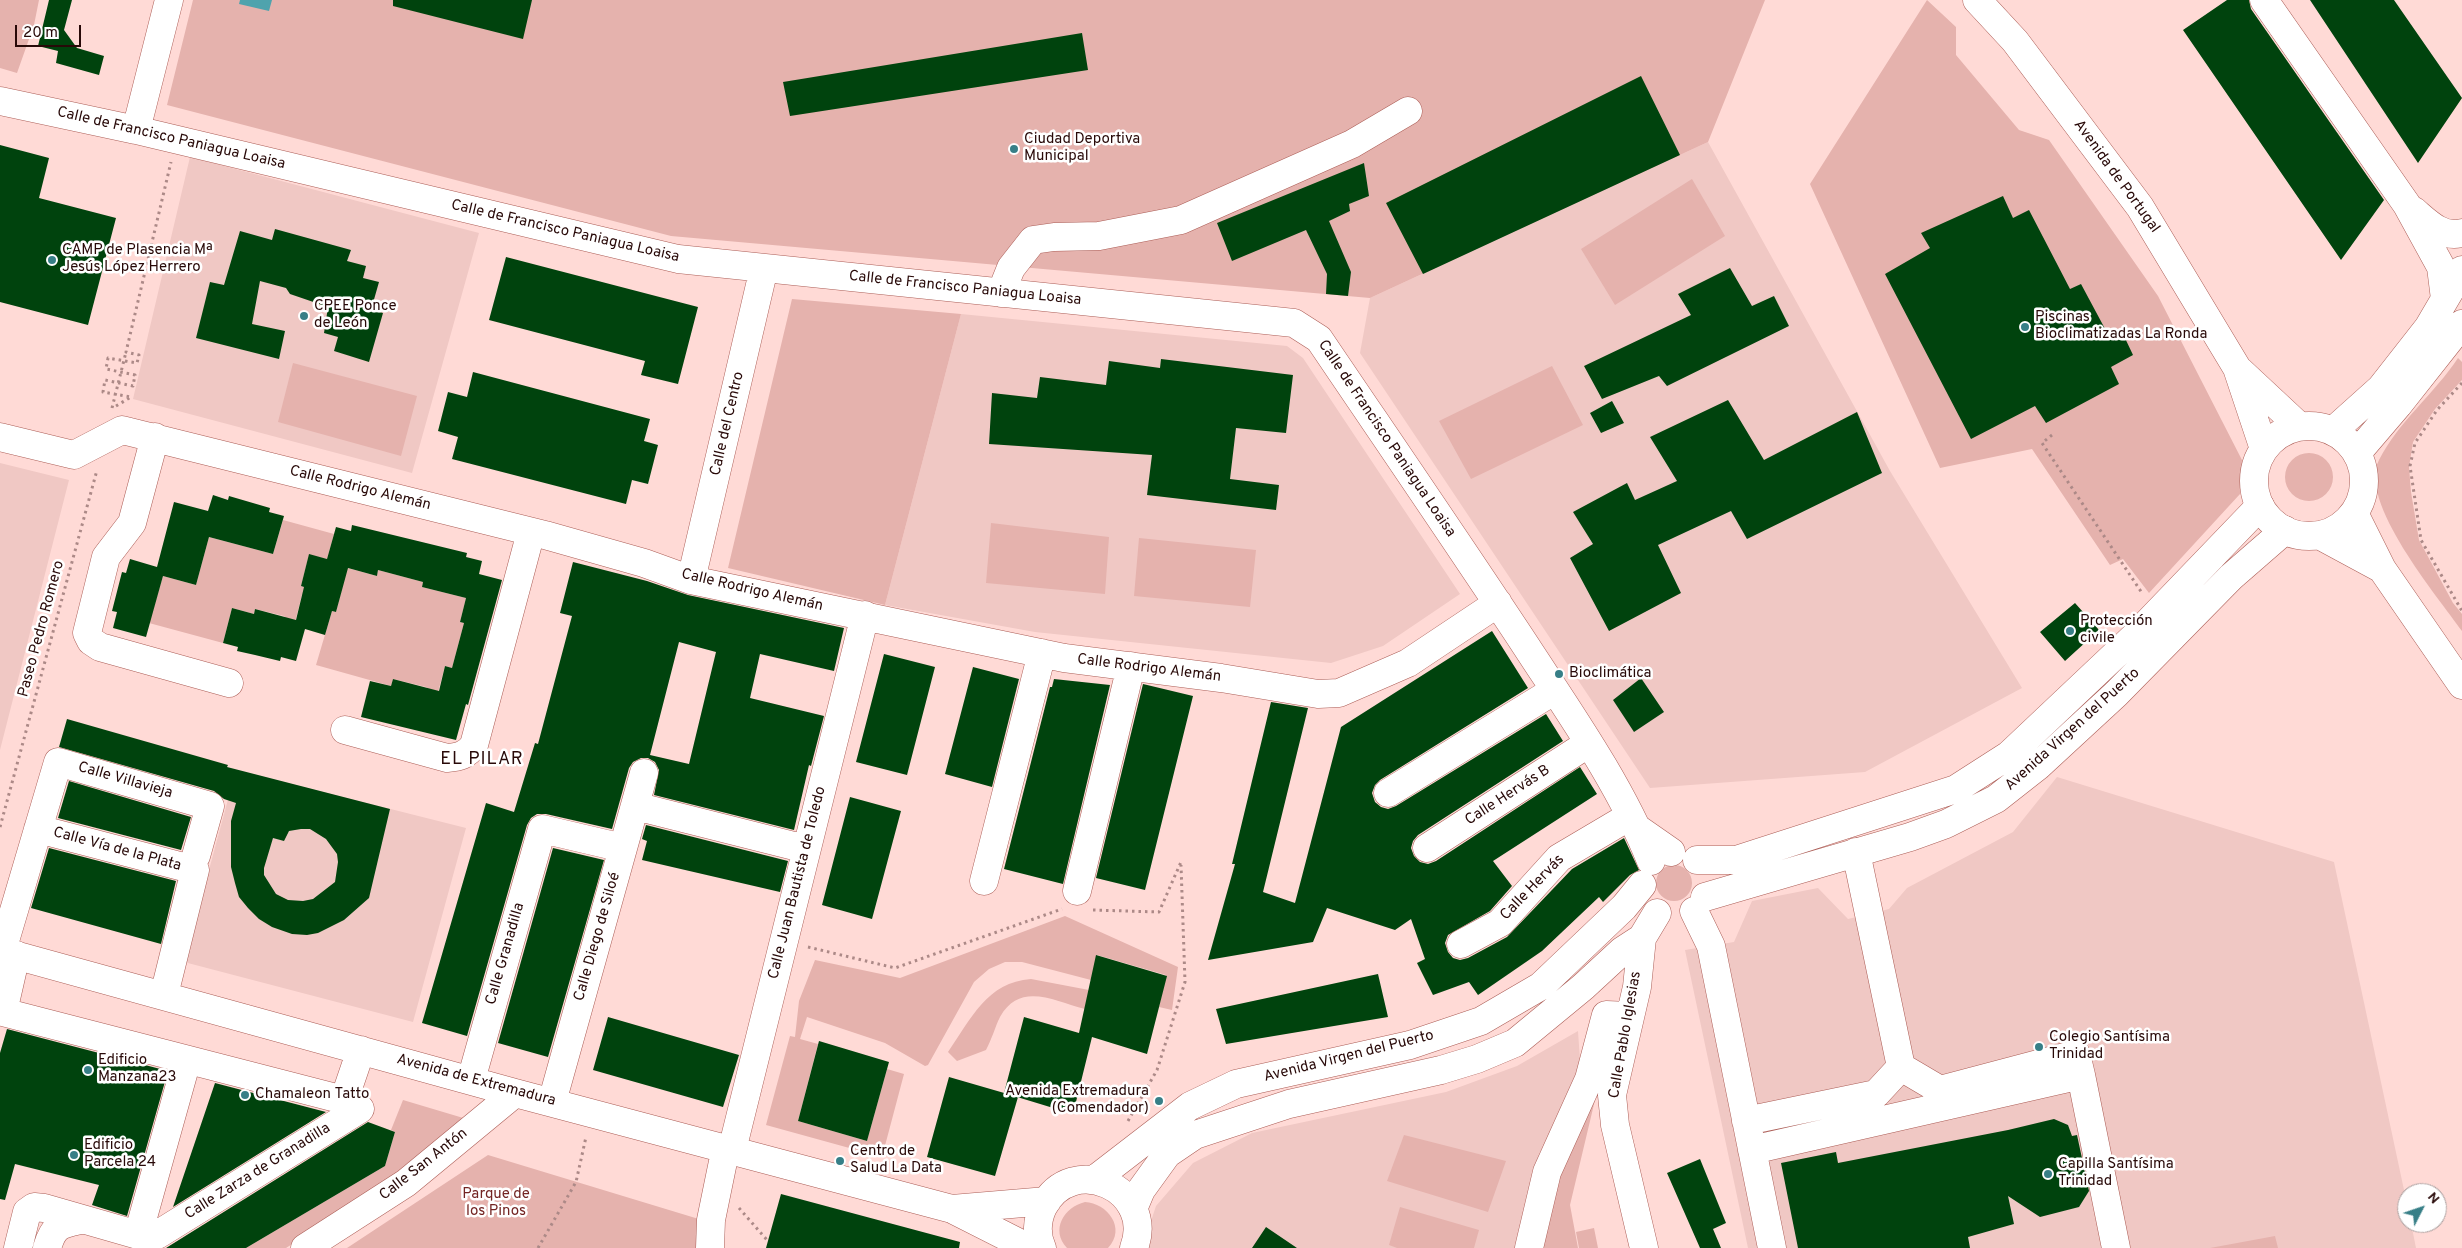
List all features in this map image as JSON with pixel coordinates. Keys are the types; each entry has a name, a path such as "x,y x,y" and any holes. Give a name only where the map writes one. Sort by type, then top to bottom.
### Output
{"street":[{"path":"136,130 169,0"},
{"name":"Avenida de Portugal","path":"1977,0 2015,41 2140,206 2237,368 2264,448"},
{"path":"2264,0 2407,205 2441,267 2445,299"},
{"path":"0,93 39,108"},
{"path":"0,101 39,108"},
{"name":"Calle de Francisco Paniagua Loaisa","path":"39,108 678,259 1294,323 1319,338 1498,603 1589,743 1634,823 1655,866"},
{"path":"1001,293 1011,268 1033,240 1054,237 1099,236 1181,220 1352,144 1408,111"},
{"path":"2407,205 2435,230 2455,235 2462,233"},
{"name":"Calle del Centro","path":"691,580 764,268"},
{"path":"2333,431 2381,388 2428,328 2462,270"},
{"path":"2357,453 2462,324"},
{"name":"Avenida de Portugal","path":"2237,368 2299,426"},
{"path":"2299,426 2316,426 2333,431 2346,440 2357,453 2363,468 2364,484 2361,499 2354,514 2344,524 2319,535 2302,536 2285,530 2270,520 2260,506 2254,492 2256,462 2264,448 2273,438 2285,430 2299,426"},
{"name":"Calle Rodrigo Alemán","path":"0,437 74,455 122,430 531,532 644,563 691,580 1042,653 1318,694 1339,693 1408,663 1498,603"},
{"path":"154,437 132,523 106,556 87,633 91,641 100,648 229,683"},
{"name":"Avenida Virgen del Puerto","path":"1696,860 1736,860 1956,789 2009,755 2156,614 2260,506"},
{"path":"2354,514 2382,570 2462,685"},
{"name":"Avenida Virgen del Puerto","path":"1699,904 1946,824 1996,799 2038,766 2116,694 2231,577 2285,530"},
{"path":"345,730 448,758 463,755 469,751 474,745 531,532"},
{"path":"2319,535 2382,570"},
{"name":"Calle Juan Bautista de Toledo","path":"710,1248 718,1184 784,942 865,615"},
{"path":"984,881 1042,653"},
{"path":"1080,903 1130,666"},
{"path":"1388,793 1555,690"},
{"name":"Calle Hervás B","path":"1427,848 1589,743"},
{"name":"Calle Villavieja","path":"38,829 58,762 210,806 196,856"},
{"name":"Calle Diego de Siloé","path":"552,1102 644,773"},
{"path":"635,806 806,849"},
{"name":"Calle Hervás","path":"1461,944 1500,923 1559,858 1634,823"},
{"name":"Calle Vía de la Plata","path":"164,996 195,870 38,829 6,952 3,1012 187,1060"},
{"name":"Calle Granadilla","path":"471,1080 542,829 623,848"},
{"path":"1699,904 1673,918 1657,913 1648,904 1655,866 1681,852 1696,860 1706,874 1707,882 1699,904 1711,946 1772,1248"},
{"path":"1856,852 1901,1067 1940,1090 2076,1054 2116,1248"},
{"name":"Avenida Virgen del Puerto","path":"1094,1180 1190,1106 1236,1084 1410,1045 1481,1021 1541,986 1624,907 1655,866"},
{"name":"Calle Pablo Iglesias","path":"1644,1248 1615,1125 1612,1095 1637,987 1642,938 1657,913"},
{"name":"Avenida Virgen del Puerto","path":"1133,1209 1141,1190 1167,1154 1194,1135 1289,1104 1441,1070 1477,1059 1515,1043 1583,987 1622,951 1642,938"},
{"name":"Avenida de Extremadura","path":"6,952 360,1050 952,1209"},
{"path":"1530,1248 1547,1172 1589,1079 1606,1015 1629,1016"},
{"path":"138,1235 187,1060 344,1100 360,1050"},
{"path":"1746,1121 1876,1094 1901,1067"},
{"path":"1752,1150 2081,1075"},
{"name":"Calle San Antón","path":"304,1248 406,1183 515,1092"},
{"name":"Calle Zarza de Granadilla","path":"18,1248 27,1212 34,1207 44,1208 138,1235 157,1235 360,1109 344,1100"},
{"path":"1042,1248 1038,1228 1040,1214 1047,1200 1068,1184 1080,1180 1094,1180 1110,1184 1124,1194 1133,1209 1138,1224 1137,1240 1134,1248"},
{"path":"952,1209 1047,1200"},
{"path":"1012,1204 1000,1218 999,1228 1013,1244"},
{"path":"952,1209 1013,1244"},
{"path":"47,1248 52,1232 60,1225 81,1220"}],"path":[{"path":"100,441 119,383 176,140"},
{"path":"100,441 97,418 131,397 103,392 106,380 133,386 135,375 106,369 108,358 137,363 139,354 126,352"},
{"path":"2462,383 2437,410 2414,443 2410,466 2421,540 2462,612"},
{"path":"2052,435 2042,443 2156,614"},
{"name":"Paseo Pedro Romero","path":"0,827 100,441"},
{"path":"784,942 895,968 1080,903 1159,912 1181,862 1184,982 1157,1070 1124,1128"},
{"path":"538,1248 576,1182 591,1112"},
{"path":"718,1184 767,1240"}],"shaded area":[{"path":"1708,142 1890,471 2022,688 1865,772 1650,788 1360,353 1370,298"},
{"name":"CPEE Ponce de León","path":"190,157 479,233 412,473 133,399"},
{"path":"961,314 1287,346 1303,358 1460,594 1383,646 1331,663 1035,632 885,605"},
{"path":"0,463 69,480 0,750"},
{"path":"236,770 466,828 413,1022 184,962"},
{"name":"Colegio Santísima Trinidad","path":"2057,777 2334,862 2403,1183 2397,1183 2397,1233 2413,1233 2416,1248 1748,1248 1685,950 1734,942 1752,901 1818,888 1848,919 1889,909 1907,888 2013,832"},
{"path":"1578,1031 1581,1075 1539,1154 1517,1248 1142,1248 1156,1206 1193,1163 1252,1133 1446,1092 1517,1066"}],"green space":[{"path":"0,0 39,0 34,25 17,73 0,68"},
{"name":"Ciudad Deportiva Municipal","path":"193,0 1765,0 1708,142 1370,298 671,236 167,105"},
{"name":"Piscinas Bioclimatizadas La Ronda","path":"1927,0 1956,27 1956,55 2019,130 2049,140 2158,296 2243,462 2240,494 2149,593 2123,559 2110,565 2032,449 1940,468 1810,184"},
{"path":"1692,179 1725,236 1615,305 1581,249"},
{"path":"792,299 961,314 885,605 728,568"},
{"path":"2458,358 2462,362 2462,380 2435,409 2413,442 2409,467 2419,540 2453,603 2462,614 2462,631 2403,548 2389,523 2379,499 2375,478 2379,460 2387,446 2406,420 2439,383"},
{"path":"293,363 417,396 401,456 278,422"},
{"path":"1552,366 1583,425 1471,479 1439,421"},
{"path":"2304,453 2314,453 2323,457 2329,463 2332,468 2332,486 2323,497 2314,501 2304,501 2295,497 2289,491 2285,482 2285,472 2289,463 2295,457"},
{"path":"283,520 334,534 327,559 309,555 301,586 314,590 302,595 294,626 284,616 255,609 254,614 232,608 223,643 149,623 163,576 196,585 209,537 273,554"},
{"path":"991,523 1109,537 1105,594 986,583"},
{"path":"1139,538 1256,550 1250,607 1134,596"},
{"path":"344,567 377,576 378,570 423,582 422,587 466,598 460,622 464,623 452,668 445,666 437,696 426,687 393,679 391,686 316,665 332,611 336,612 342,588"},
{"path":"1674,865 1681,866 1687,870 1691,876 1691,890 1687,896 1681,900 1674,901 1667,900 1661,896 1657,890 1656,883 1657,876 1661,870 1667,866"},
{"path":"1065,916 1178,967 1172,1010 1159,1007 1166,975 1097,955 1091,980 1022,962 1005,962 989,969 974,982 928,1065 925,1066 885,1043 807,1017 800,1039 818,1044 798,1121 867,1141 887,1069 904,1074 882,1157 766,1125 790,1036 795,1037 799,1001 815,960 900,978"},
{"path":"1031,979 1089,990 1085,1009 1038,996 1017,999 1008,1006 1000,1017 986,1050 957,1061 948,1052 973,1015 991,995 1003,987"},
{"path":"1600,1079 1570,1205 1578,1248 1536,1248 1544,1203"},
{"path":"403,1100 470,1120 389,1182 286,1248 246,1248 385,1166 395,1132 391,1130"},
{"path":"1404,1135 1506,1161 1488,1212 1387,1181"},
{"name":"Parque de los Pinos","path":"488,1155 702,1220 701,1248 347,1248"},
{"path":"1085,1202 1101,1207 1112,1218 1116,1233 1108,1248 1067,1248 1062,1241 1060,1227 1062,1220 1071,1209"},
{"path":"1400,1207 1479,1230 1474,1248 1397,1248 1389,1245"},
{"path":"1594,1228 1598,1248 1579,1248 1576,1232"},
{"path":"2275,1236 2278,1248 2210,1248"}],"water":[{"path":"240,0 272,0 269,11 239,4"}],"building":[{"path":"49,0 72,0 64,30 77,48 104,56 99,75 56,63 58,51 38,46"},
{"path":"393,0 532,0 523,39 393,6"},
{"path":"2227,0 2249,0 2251,9 2384,200 2341,260 2183,30"},
{"path":"2310,0 2394,0 2462,98 2418,163"},
{"path":"1082,33 1088,70 790,116 783,82"},
{"path":"1641,76 1680,155 1423,274 1386,203"},
{"name":"CAMP de Plasencia Mª Jesús López Herrero","path":"0,145 49,158 39,198 116,218 88,325 0,302"},
{"path":"1364,163 1369,196 1349,204 1350,211 1329,221 1351,272 1348,296 1326,294 1327,274 1306,230 1232,261 1217,223"},
{"path":"2003,196 2013,218 2029,210 2070,289 2081,284 2111,340 2124,336 2133,355 2111,367 2119,384 2046,423 2035,406 1971,439 1885,274 1930,248 1921,233"},
{"path":"275,229 351,250 347,261 366,266 363,278 379,282 371,310 383,313 369,362 334,351 338,337 324,333 328,307 290,294 286,288 260,281 252,324 285,331 279,359 196,338 210,282 224,285 240,231 272,240"},
{"path":"506,257 698,307 678,384 641,375 645,361 489,320"},
{"path":"1730,268 1752,306 1774,296 1789,326 1667,386 1659,376 1602,399 1584,366 1691,315 1678,294"},
{"path":"1161,359 1293,375 1286,433 1236,428 1230,479 1279,485 1276,510 1147,495 1152,455 989,444 992,393 1037,398 1040,377 1106,385 1109,361 1160,368"},
{"path":"473,372 650,419 644,441 658,445 648,484 632,480 626,504 452,459 458,437 438,431 448,392 467,397"},
{"path":"1728,400 1764,460 1857,412 1882,473 1747,539 1731,511 1658,545 1681,593 1609,631 1570,558 1593,544 1573,512 1627,483 1635,500 1677,481 1650,437"},
{"path":"1612,401 1624,423 1601,433 1590,413"},
{"path":"213,495 228,500 229,496 270,508 269,512 284,516 273,554 209,537 196,585 163,576 146,637 113,628 117,612 112,611 122,572 126,573 130,559 157,567 174,502 208,511"},
{"path":"352,525 467,553 466,557 482,561 479,574 502,580 468,705 466,704 456,740 361,717 370,681 391,686 393,679 439,691 445,666 452,668 464,623 460,622 466,598 422,587 423,582 378,570 377,576 348,568 336,612 332,611 325,635 305,629 296,661 281,657 280,661 237,651 238,647 223,643 232,608 254,614 255,609 296,620 304,587 301,586 309,554 327,559 336,527 351,531"},
{"path":"573,562 647,581 688,595 844,628 834,671 760,654 750,698 824,716 811,766 809,765 794,830 654,795 659,770 655,762 648,758 641,758 633,762 629,768 612,829 546,814 537,814 531,818 527,825 467,1036 422,1023 486,803 514,812 535,743 538,744 572,616 560,613","holes":["679,642 716,652 689,764 650,755"]},
{"name":"Protección civile","path":"2075,603 2099,630 2065,661 2040,632"},
{"path":"1492,631 1528,688 1380,780 1375,785 1372,793 1375,802 1381,807 1388,809 1396,806 1546,714 1563,741 1418,835 1413,841 1411,848 1414,856 1420,862 1428,864 1436,861 1580,767 1597,794 1493,861 1512,886 1490,911 1448,935 1445,943 1448,952 1453,958 1460,960 1468,958 1507,937 1572,869 1624,838 1639,870 1630,875 1603,902 1599,897 1542,951 1478,995 1469,982 1433,995 1417,963 1425,959 1411,919 1395,930 1327,908 1313,942 1208,960 1235,864 1232,864 1271,702 1308,708 1263,892 1295,903 1341,727"},
{"path":"884,654 935,667 907,775 856,762"},
{"path":"973,667 1019,679 992,787 945,774"},
{"path":"1641,678 1664,712 1634,732 1613,700"},
{"path":"1054,679 1110,685 1063,884 1004,869 1050,687 1052,687"},
{"path":"1143,684 1193,696 1145,890 1096,878"},
{"path":"67,719 228,765 227,767 390,809 369,898 344,920 318,933 307,935 292,934 272,927 259,919 239,897 231,867 231,821 236,803 224,799 214,791 59,747","holes":["310,829 326,839 337,854 338,862 335,882 313,899 303,901 288,900 276,894 264,875 264,868 273,838 284,841 289,831"]},
{"path":"69,781 191,817 181,850 58,818"},
{"path":"850,797 901,811 872,919 822,905"},
{"path":"646,825 788,861 780,892 642,860 647,841 642,839"},
{"path":"49,848 176,881 161,944 31,908"},
{"path":"553,848 604,860 548,1057 498,1043"},
{"path":"1096,955 1167,976 1147,1054 1092,1037 1073,1114 1004,1093 1024,1017 1079,1033"},
{"path":"1378,974 1388,1017 1226,1044 1216,1009"},
{"path":"608,1017 739,1055 723,1107 593,1070"},
{"path":"7,1029 168,1071 127,1216 92,1205 99,1185 15,1164 5,1200 0,1199 0,1053"},
{"path":"819,1041 889,1062 867,1141 798,1121"},
{"path":"949,1077 1018,1097 995,1176 927,1157"},
{"path":"215,1083 326,1112 173,1207"},
{"path":"2054,1119 2068,1125 2072,1136 2077,1135 2089,1191 2079,1207 2040,1217 2008,1196 2014,1224 1968,1237 1970,1248 1798,1248 1781,1163 1836,1152 1838,1163 2008,1130"},
{"path":"368,1122 395,1132 385,1166 246,1248 166,1248"},
{"path":"1700,1159 1726,1223 1713,1229 1721,1248 1700,1248 1667,1173"},
{"path":"781,1194 960,1242 959,1248 766,1248"},
{"path":"1266,1227 1297,1248 1252,1248"}],"place":[{"name":"Ciudad Deportiva Municipal","path":"1014,149"},
{"name":"CAMP de Plasencia Mª Jesús López Herrero","path":"52,260"},
{"name":"CPEE Ponce de León","path":"304,316"},
{"name":"Piscinas Bioclimatizadas La Ronda","path":"2025,327"},
{"name":"Protección civile","path":"2070,631"},
{"name":"Bioclimática","path":"1559,674"},
{"name":"Colegio Santísima Trinidad","path":"2039,1047"},
{"name":"Edificio Manzana23","path":"88,1070"},
{"name":"Chamaleon Tatto","path":"245,1095"},
{"name":"Avenida Extremadura (Comendador)","path":"1159,1101"},
{"name":"Edificio Parcela 24","path":"74,1155"},
{"name":"Centro de Salud La Data","path":"840,1161"},
{"name":"Capilla Santísima Trinidad","path":"2048,1174"}],"district":[{"name":"EL PILAR","path":"482,760"}]}
